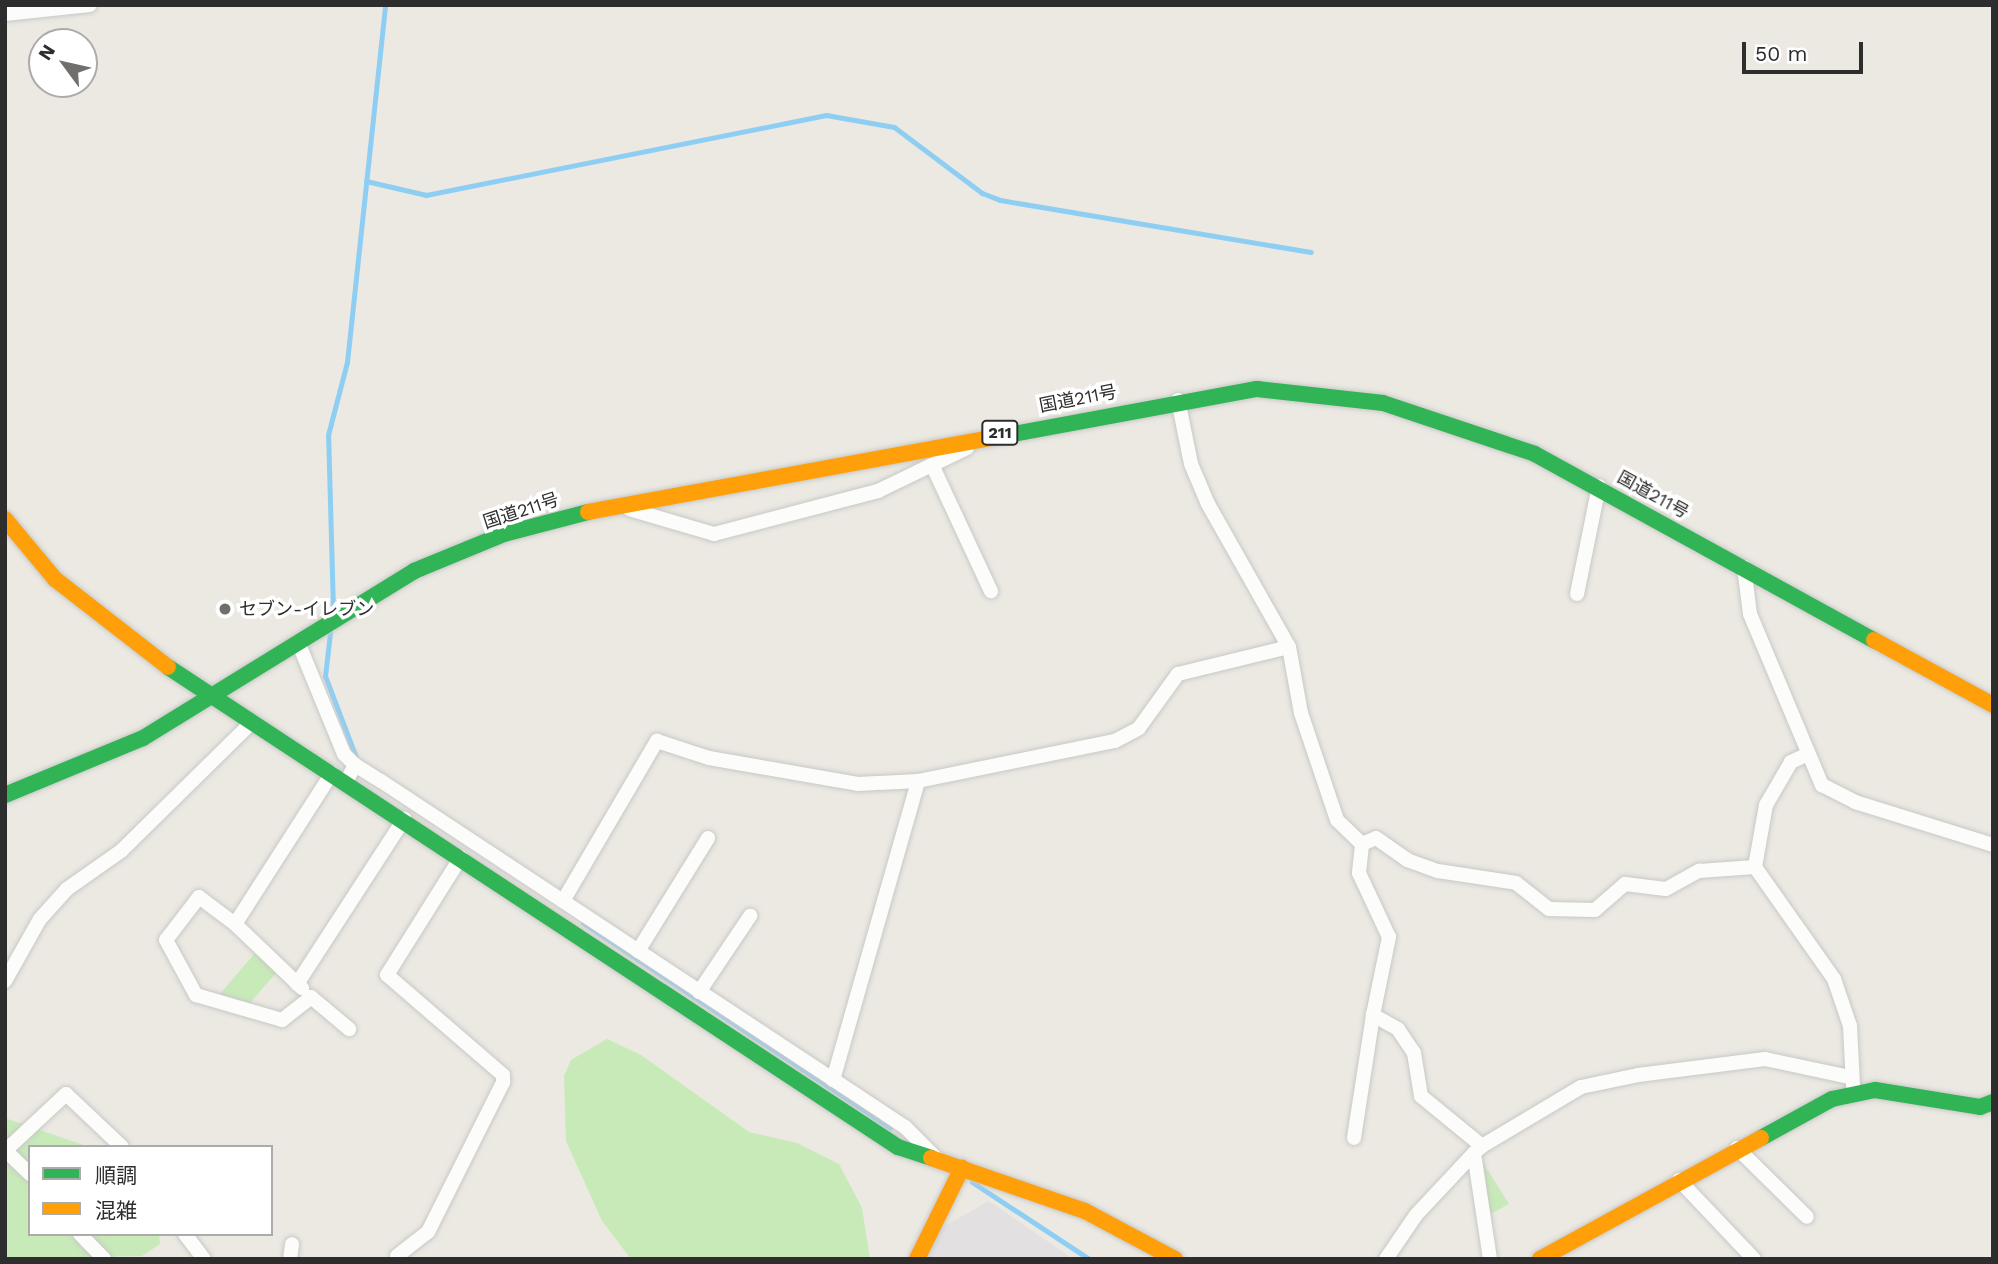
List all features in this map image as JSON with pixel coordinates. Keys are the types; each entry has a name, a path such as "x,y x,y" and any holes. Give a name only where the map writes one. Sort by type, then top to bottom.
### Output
{"main road":[{"name":"国道211号","path":"5,795 75,771 209,698 414,571 504,534 621,506 1178,400 1257,389 1383,403 1492,436 1599,486 1993,705"},
{"path":"5,519 55,579 209,698 461,856 898,1147 1086,1211 1175,1259"},
{"path":"1540,1259 1853,1085 1989,1107"},
{"path":"917,1259 962,1168"}],"street":[{"path":"5,14 90,5"},
{"path":"1178,400 1191,464 1208,504 1289,647 1301,713 1337,820 1362,844"},
{"path":"621,506 715,534 817,510 934,469 977,438"},
{"path":"934,469 991,591"},
{"path":"1577,594 1599,486"},
{"path":"1744,567 1750,614 1786,688 1814,775 1835,794 1993,845"},
{"path":"298,642 344,754 355,765 905,1127 940,1162"},
{"path":"563,901 657,741 709,758 858,784 918,781 1115,741 1139,729 1178,674 1289,647"},
{"path":"5,981 40,919 67,889 121,851 249,725"},
{"path":"1386,1259 1416,1215 1478,1149 1581,1087 1638,1075 1765,1059 1853,1085 1850,1026 1834,979 1755,867 1766,805 1791,762 1806,755"},
{"path":"346,782 355,765"},
{"path":"235,924 332,773"},
{"path":"833,1080 918,781"},
{"path":"297,984 404,819"},
{"path":"638,951 708,838"},
{"path":"1362,844 1376,838 1407,860 1438,871 1516,883 1549,909 1595,909 1625,884 1666,888 1699,871 1755,867"},
{"path":"1354,1138 1373,1014 1390,937 1359,873 1362,844"},
{"path":"397,1256 428,1233 503,1082 503,1075 387,975 461,856"},
{"path":"310,997 282,1020 196,995 166,940 199,897 235,924 310,997 349,1029"},
{"path":"699,992 750,916"},
{"path":"1373,1014 1398,1029 1414,1053 1422,1096 1478,1149 1490,1259"},
{"path":"28,1172 6,1150 66,1094 120,1145"},
{"path":"1737,1148 1785,1202 1807,1217"},
{"path":"1679,1180 1754,1259"},
{"path":"82,1236 104,1259"},
{"path":"187,1236 204,1259"}],"shaded area":[{"path":"989,1201 1073,1259 925,1259 941,1228"}],"green space":[{"path":"256,952 277,972 248,1005 218,996"},
{"path":"607,1039 641,1055 749,1132 797,1143 839,1164 862,1208 870,1259 631,1259 602,1221 566,1141 564,1076 571,1060"},
{"path":"5,1118 83,1145 28,1145 28,1236 159,1236 160,1244 142,1256 5,1259"},
{"path":"1482,1161 1509,1204 1487,1216"}],"waterway":[{"path":"333,610 328,435 347,362 385,5"},
{"path":"366,181 426,195 826,115 894,127 982,193 1000,200 1311,252"},
{"path":"330,633 325,676 356,757"},
{"path":"583,923 890,1128"},
{"path":"972,1182 1089,1259"}],"traffic: fast":[{"path":"1008,435 1257,389 1383,403 1535,454 1874,640"},
{"path":"5,795 143,738 414,571 504,534 588,512"},
{"path":"168,667 898,1147 931,1158"},
{"path":"1761,1138 1832,1099 1875,1090 1980,1107 1993,1102"}],"traffic: slow":[{"path":"588,512 1008,435"},
{"path":"5,519 55,579 168,667"},
{"path":"1874,640 1993,705"},
{"path":"1540,1259 1761,1138"},
{"path":"931,1158 1085,1211 1175,1259"},
{"path":"917,1259 962,1168"}],"place":[{"name":"セブン-イレブン","path":"225,609"}]}
